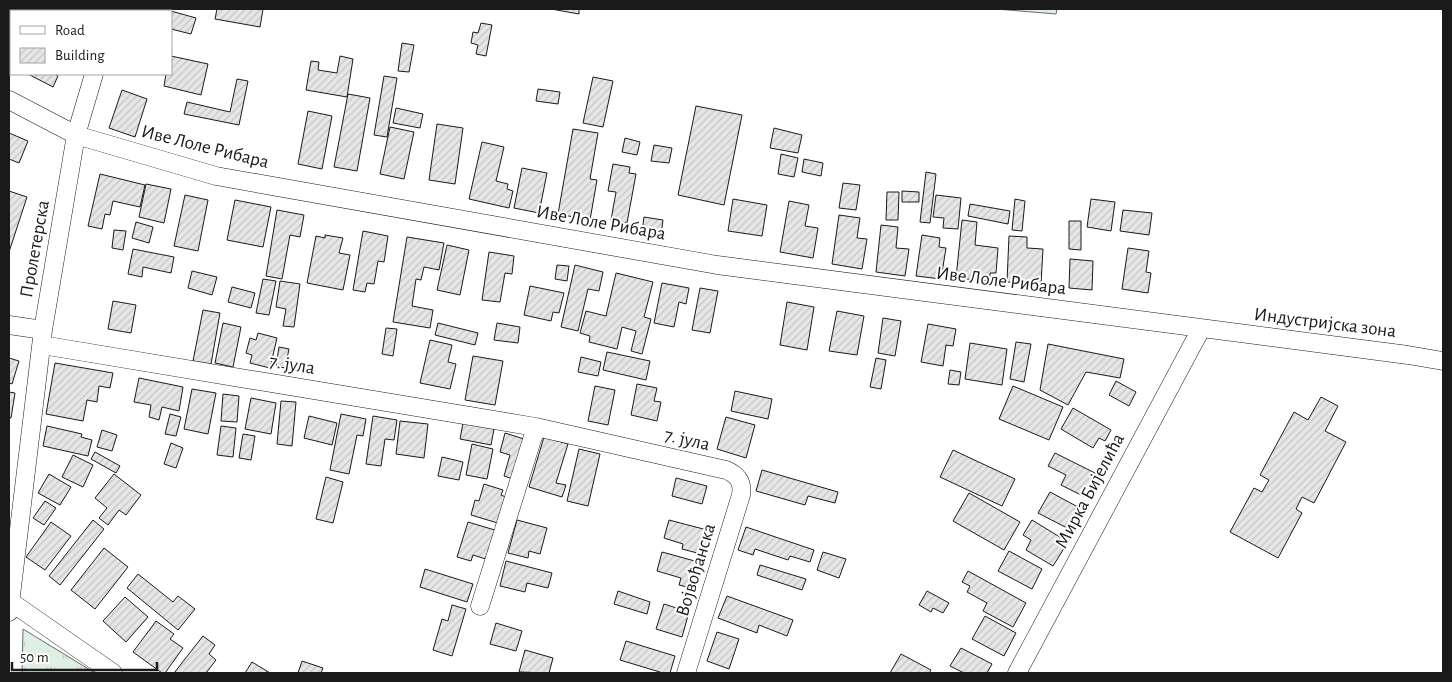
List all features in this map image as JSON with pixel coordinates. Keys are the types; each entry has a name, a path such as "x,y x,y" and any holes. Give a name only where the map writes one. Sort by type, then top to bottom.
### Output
{"street":[{"name":"Пролетерска","path":"10,607 42,338 76,135 94,75"},
{"name":"Иве Лоле Рибара","path":"9,100 76,135 216,176 717,265 1201,329"},
{"name":"7. јула","path":"9,325 42,338 536,427 726,470 733,473 739,479"},
{"name":"Индустријска зона","path":"1201,329 1443,361"},
{"name":"Мирка Бијелића","path":"1017,673 1201,329"},
{"path":"480,606 536,427"},
{"name":"Војвођанска","path":"686,673 741,495 742,487 739,479"},
{"path":"10,607 113,673"}],"green space":[{"path":"996,9 1057,9 1056,14"},
{"path":"23,629 95,673 22,673"}],"building":[{"path":"9,9 19,9 10,10 9,64"},
{"path":"162,9 166,10 146,10"},
{"path":"217,9 263,9 260,27 215,19"},
{"path":"551,9 579,9 579,14"},
{"path":"172,11 196,18 191,34 172,29"},
{"path":"481,23 492,25 486,56 476,54 478,45 471,43 473,32 478,33"},
{"path":"402,43 414,45 409,72 398,71"},
{"path":"172,56 208,64 201,95 164,86 166,75 172,75"},
{"path":"340,56 353,59 347,97 306,90 311,61 319,62 318,70 337,73"},
{"path":"30,75 58,76 53,87"},
{"path":"384,76 397,78 387,137 374,135"},
{"path":"593,77 613,81 603,127 583,123"},
{"path":"237,79 248,81 239,125 184,114 187,102 230,112"},
{"path":"538,89 560,92 558,104 536,101"},
{"path":"122,90 147,99 135,137 109,128"},
{"path":"348,94 370,98 357,171 334,167"},
{"path":"696,106 742,115 724,205 678,195"},
{"path":"396,108 423,114 420,128 393,123"},
{"path":"308,111 332,116 322,169 298,164"},
{"path":"437,124 463,128 455,184 429,180"},
{"path":"390,127 414,132 404,179 380,174"},
{"path":"774,128 802,135 798,153 770,148"},
{"path":"573,129 598,133 590,179 597,180 590,220 558,214"},
{"path":"9,133 28,141 19,163 9,159"},
{"path":"625,138 640,142 637,155 622,152"},
{"path":"482,142 504,147 496,181 508,184 507,189 513,191 509,208 469,199"},
{"path":"654,145 672,148 669,163 651,161"},
{"path":"781,154 798,158 794,177 778,174"},
{"path":"804,159 823,163 821,176 802,172"},
{"path":"613,164 630,167 629,173 636,174 627,223 611,220 616,192 608,191"},
{"path":"522,168 547,173 539,213 514,208"},
{"path":"926,172 936,174 930,223 920,222"},
{"path":"100,174 145,185 140,207 113,201 110,215 105,214 102,229 88,226"},
{"path":"843,183 860,185 856,210 839,208"},
{"path":"146,184 171,189 164,223 139,217"},
{"path":"9,191 27,197 9,252"},
{"path":"902,191 919,192 919,202 902,202"},
{"path":"887,192 899,192 898,220 886,220"},
{"path":"185,195 208,200 198,251 174,246"},
{"path":"936,195 961,198 958,229 943,228 944,218 933,217"},
{"path":"733,199 767,205 762,236 728,231"},
{"path":"1015,199 1025,201 1022,231 1012,230"},
{"path":"1091,199 1115,202 1111,231 1087,227"},
{"path":"235,200 271,207 263,247 227,240"},
{"path":"789,201 809,205 805,226 818,228 813,258 780,252"},
{"path":"970,204 1010,211 1008,224 968,216"},
{"path":"277,210 304,215 300,237 290,235 282,279 266,276"},
{"path":"1123,210 1152,213 1149,235 1120,231"},
{"path":"839,215 860,218 857,238 867,239 862,269 832,264"},
{"path":"644,217 663,220 661,235 642,232"},
{"path":"962,220 977,222 975,245 998,248 996,273 990,273 990,281 956,278"},
{"path":"1069,221 1081,221 1081,250 1069,249"},
{"path":"136,222 153,227 149,243 132,238"},
{"path":"881,225 898,227 896,248 909,249 905,276 876,272"},
{"path":"114,230 126,231 123,250 112,248"},
{"path":"363,231 388,236 384,262 378,261 374,284 367,283 365,292 353,290"},
{"path":"325,235 343,238 339,253 350,255 343,290 307,283 316,236 325,238"},
{"path":"922,235 940,238 939,247 946,248 941,279 916,276"},
{"path":"1009,236 1027,237 1027,248 1043,249 1041,284 1007,282"},
{"path":"407,237 444,243 439,270 424,267 421,280 416,279 412,306 433,310 430,328 393,322"},
{"path":"447,245 469,250 460,295 437,290"},
{"path":"1128,248 1149,251 1146,272 1151,273 1148,293 1122,289"},
{"path":"133,249 174,257 171,273 143,267 142,277 128,274"},
{"path":"489,252 514,256 512,274 505,273 500,302 482,300"},
{"path":"1070,259 1093,261 1092,290 1069,288"},
{"path":"557,265 569,266 567,281 555,279"},
{"path":"575,265 603,272 599,291 588,289 578,331 561,327"},
{"path":"192,271 217,277 212,295 188,288"},
{"path":"616,273 653,282 644,317 651,319 642,354 631,351 636,331 622,327 617,349 589,342 590,336 580,333 586,311 606,316"},
{"path":"263,279 276,281 269,315 256,313"},
{"path":"280,281 300,284 294,327 283,326 286,309 276,307"},
{"path":"662,283 689,288 686,304 679,302 674,327 654,323"},
{"path":"530,286 564,293 559,313 553,312 551,321 524,315"},
{"path":"232,287 255,293 251,308 228,302"},
{"path":"700,288 718,291 710,333 692,330"},
{"path":"113,301 136,305 131,333 108,329"},
{"path":"787,302 814,307 807,350 780,345"},
{"path":"203,310 220,313 211,364 193,361"},
{"path":"837,311 864,316 857,355 829,351"},
{"path":"883,318 901,321 895,356 878,353"},
{"path":"223,323 241,327 233,367 215,363"},
{"path":"438,323 478,333 475,345 435,335"},
{"path":"497,323 520,327 518,343 494,340"},
{"path":"928,324 956,329 953,346 946,345 943,366 921,362"},
{"path":"386,328 397,329 393,356 382,354"},
{"path":"258,333 277,338 270,368 250,363 252,355 246,353 250,338 256,340"},
{"path":"430,340 452,345 448,362 456,364 450,389 420,383"},
{"path":"1016,342 1031,344 1024,382 1010,379"},
{"path":"970,343 1007,349 1002,385 965,379"},
{"path":"1048,344 1124,359 1120,378 1086,372 1068,405 1040,390"},
{"path":"279,347 289,349 285,368 276,366"},
{"path":"607,352 650,361 646,380 603,370"},
{"path":"473,356 503,361 495,405 465,400"},
{"path":"581,357 601,362 598,376 578,372"},
{"path":"9,358 19,361 12,384 9,383"},
{"path":"876,358 886,360 881,389 870,387"},
{"path":"55,363 113,373 110,388 99,386 97,402 87,400 83,421 46,414"},
{"path":"950,370 961,372 959,385 948,384"},
{"path":"139,378 183,387 179,411 162,407 159,420 149,417 151,405 134,402"},
{"path":"1116,381 1136,392 1129,406 1109,395"},
{"path":"637,384 657,388 654,401 661,402 657,421 631,415"},
{"path":"595,386 615,390 608,425 588,421"},
{"path":"1013,386 1063,407 1049,440 999,419"},
{"path":"192,389 216,393 208,434 184,429"},
{"path":"735,391 772,399 768,419 731,411"},
{"path":"9,392 15,393 11,418 9,418"},
{"path":"223,394 239,396 237,422 221,421"},
{"path":"1321,397 1338,406 1325,431 1346,442 1314,503 1302,497 1296,509 1302,513 1278,558 1230,532 1254,488 1262,492 1269,480 1260,475 1294,412 1308,420"},
{"path":"251,398 276,403 271,434 245,429"},
{"path":"281,401 296,402 292,446 277,444"},
{"path":"1073,408 1111,430 1105,441 1099,438 1093,448 1061,429"},
{"path":"170,414 181,417 176,436 165,434"},
{"path":"341,414 366,419 363,436 357,435 349,474 330,470"},
{"path":"309,416 337,423 332,445 304,438"},
{"path":"373,416 397,420 394,440 385,439 381,466 366,464"},
{"path":"726,417 755,425 746,458 717,449"},
{"path":"400,421 428,424 424,458 396,454"},
{"path":"463,423 494,429 491,445 460,439"},
{"path":"47,426 82,434 81,437 92,440 88,456 43,446"},
{"path":"221,426 236,428 233,457 217,455"},
{"path":"102,430 117,435 112,451 97,447"},
{"path":"505,433 524,439 513,479 504,476 510,455 500,452"},
{"path":"243,434 255,436 251,460 239,458"},
{"path":"544,437 568,444 556,483 566,485 562,497 529,487"},
{"path":"171,443 183,448 176,468 164,464"},
{"path":"472,444 493,449 487,479 466,475"},
{"path":"579,449 600,454 588,506 567,501"},
{"path":"953,450 1015,479 1002,506 940,477"},
{"path":"95,452 120,466 116,473 91,459"},
{"path":"1055,453 1097,474 1085,497 1061,485 1066,475 1048,466"},
{"path":"73,455 93,465 83,487 62,477"},
{"path":"442,457 463,462 459,480 438,476"},
{"path":"762,470 838,492 835,503 808,496 805,505 756,491"},
{"path":"49,474 71,487 60,505 38,493"},
{"path":"114,474 141,495 126,515 119,510 108,525 99,518 107,508 95,498"},
{"path":"326,477 343,482 333,523 316,519"},
{"path":"676,478 707,486 702,504 672,496"},
{"path":"484,484 503,490 501,495 508,498 501,524 471,515 475,500 479,501"},
{"path":"1050,492 1078,507 1067,528 1038,513"},
{"path":"969,493 1020,522 1004,550 953,521"},
{"path":"45,501 56,508 44,525 33,518"},
{"path":"93,520 104,529 60,585 49,576"},
{"path":"517,520 547,528 540,554 529,551 528,558 508,553"},
{"path":"669,520 711,531 705,555 682,549 683,544 664,538"},
{"path":"1032,520 1068,542 1053,566 1026,550 1031,540 1023,535"},
{"path":"51,522 71,536 45,570 26,557"},
{"path":"468,522 498,531 489,560 473,555 471,561 457,557"},
{"path":"746,527 814,550 810,562 790,556 788,560 755,549 753,555 738,550"},
{"path":"104,548 128,567 95,609 71,590"},
{"path":"1009,551 1042,569 1032,589 998,571"},
{"path":"662,552 702,563 695,589 679,585 681,578 657,571"},
{"path":"823,552 846,559 839,578 817,570"},
{"path":"506,561 552,573 548,588 527,583 525,592 500,586"},
{"path":"760,565 806,579 802,590 757,575"},
{"path":"425,569 473,584 467,602 420,587"},
{"path":"968,571 1026,603 1013,627 983,611 987,603 967,592 970,586 962,582"},
{"path":"138,574 173,602 178,596 195,609 178,630 127,588"},
{"path":"618,591 650,602 647,614 614,604"},
{"path":"927,591 949,603 943,613 933,608 931,612 919,605"},
{"path":"727,596 793,620 787,636 759,625 757,633 718,618"},
{"path":"125,597 148,617 126,642 103,621"},
{"path":"664,604 689,612 682,637 656,629"},
{"path":"452,605 466,609 452,656 433,650 442,619 448,621"},
{"path":"985,616 1016,633 1004,656 972,639"},
{"path":"156,621 174,634 170,639 183,648 165,673 162,673 133,652"},
{"path":"496,623 522,631 516,651 490,644"},
{"path":"717,632 739,639 729,669 707,661"},
{"path":"203,636 215,645 209,654 216,660 206,673 174,673"},
{"path":"626,641 675,656 670,673 663,673 620,660"},
{"path":"961,648 992,664 987,673 964,673 950,666"},
{"path":"525,650 553,658 549,673 519,672"},
{"path":"901,654 931,670 929,673 890,673"},
{"path":"302,661 323,668 321,673 298,673"},
{"path":"252,662 270,673 245,673"}]}
